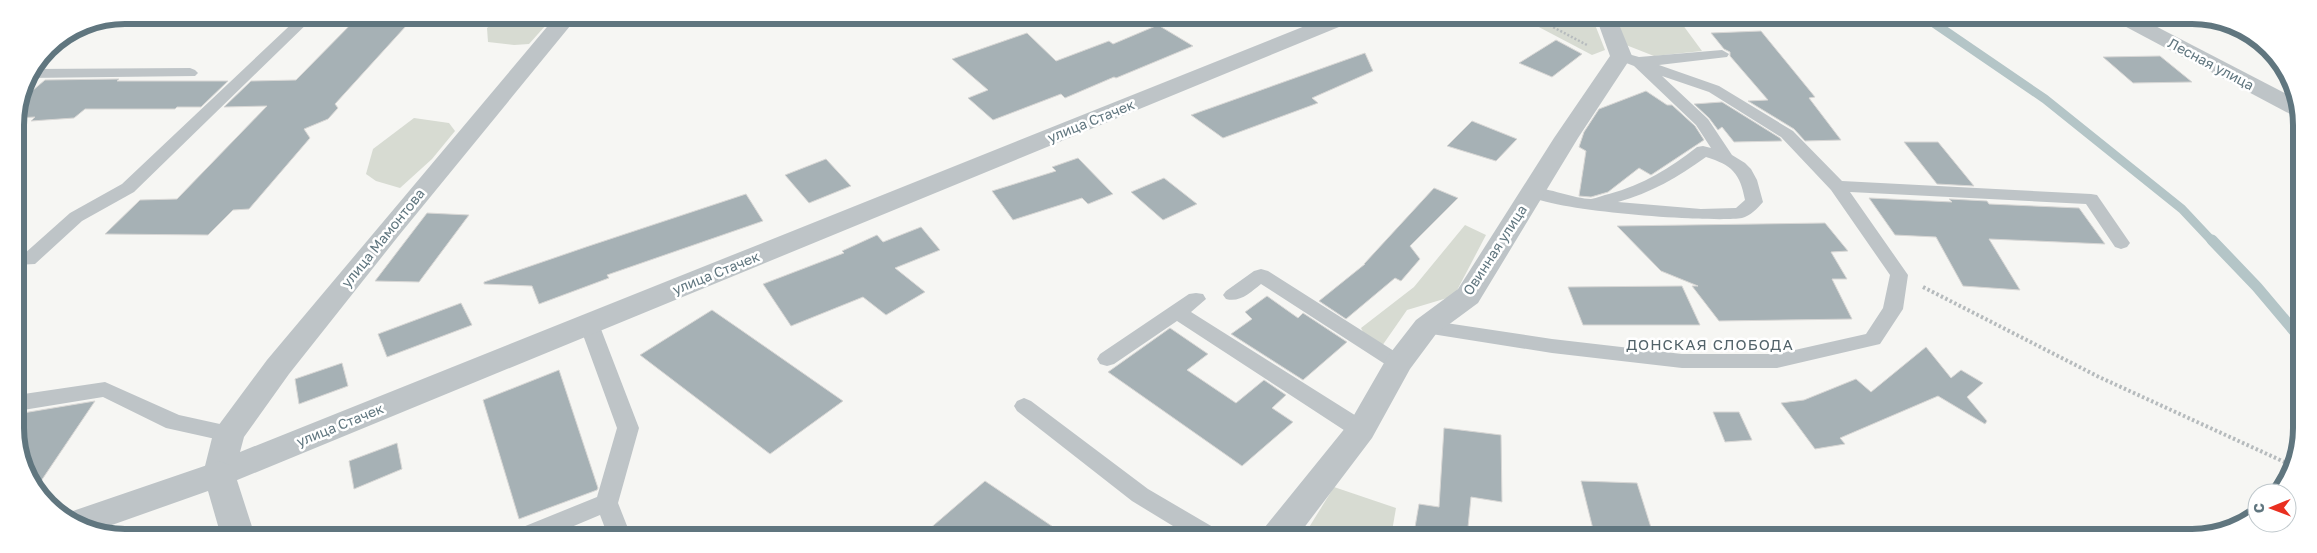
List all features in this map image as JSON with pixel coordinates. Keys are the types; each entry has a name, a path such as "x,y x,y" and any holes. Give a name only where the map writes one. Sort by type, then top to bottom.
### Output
{"street":[{"name":"улица Мамонтова","path":"219,474 229,434 278,367 562,24"},
{"name":"улица Стачек","path":"85,521 219,474 1329,24"},
{"path":"1610,24 1630,59"},
{"name":"Лесная улица","path":"2135,24 2291,105"},
{"name":"Овинная улица","path":"1283,529 1361,430 1398,363 1426,327 1468,296 1533,192 1630,59"},
{"path":"219,474 236,529"}],"lane":[{"path":"24,260 28,260 76,216 128,188 300,24"},
{"path":"1630,59 1722,54"},
{"path":"1630,59 1702,122 1725,157"},
{"path":"1426,327 1552,346 1682,361 1778,361 1873,339 1893,309 1900,275 1837,186 1787,134 1714,89 1630,59"},
{"path":"38,74 190,73"},
{"path":"1533,192 1548,197 1592,204 1700,214 1740,213 1754,202 1751,181 1741,168 1725,157 1703,151 1672,173 1636,192 1592,204"},
{"path":"1837,186 2091,199 2121,243"},
{"path":"1233,295 1261,275 1398,363"},
{"path":"1107,359 1196,299"},
{"path":"1177,312 1361,430"},
{"path":"589,324 628,428 607,503 616,529"},
{"path":"24,402 105,389 174,422 229,434"},
{"path":"1024,406 1140,495 1197,529"},
{"path":"543,529 607,503"}],"path":[{"path":"1547,24 1589,46 1630,59"},
{"path":"1900,275 2099,378 2287,463"}],"shaded area":[{"path":"492,24 547,24 529,44 514,45 488,42 487,28"},
{"path":"1533,24 1595,24 1605,50 1592,55"},
{"path":"1618,24 1682,24 1702,51 1654,56 1626,45"},
{"path":"414,118 449,123 455,131 432,159 400,188 376,181 366,174 373,149"},
{"path":"1465,225 1486,235 1454,296 1407,310 1375,356 1361,328 1414,287"},
{"path":"1334,487 1396,508 1392,529 1308,529"}],"building":[{"path":"351,24 408,24 335,104 338,108 328,119 304,129 310,138 249,209 233,210 208,235 105,234 140,200 177,199 267,106 224,107 251,81 296,80"},
{"path":"1158,25 1193,46 1065,98 1061,94 993,120 968,98 988,90 952,59 1027,33 1056,61 1109,41 1113,44"},
{"path":"1761,31 1815,97 1809,98 1841,140 1805,141 1794,129 1748,101 1768,100 1730,56 1730,52 1724,49 1711,33"},
{"path":"1556,40 1582,54 1552,77 1519,63"},
{"path":"1365,53 1373,71 1312,98 1318,103 1223,138 1191,115"},
{"path":"2160,56 2192,82 2133,83 2103,57"},
{"path":"45,80 228,81 201,107 177,107 175,109 85,109 74,118 31,121 35,117 24,118 29,94"},
{"path":"1646,91 1667,105 1672,105 1695,126 1704,140 1651,175 1639,168 1608,192 1591,197 1579,196 1586,151 1579,147 1584,132 1599,109"},
{"path":"1722,102 1782,141 1734,142 1722,127 1718,130 1709,118 1694,104"},
{"path":"1472,121 1517,139 1496,161 1447,146"},
{"path":"1904,142 1938,142 1974,186 1937,184"},
{"path":"1078,158 1113,194 1088,204 1082,198 1013,220 992,191 1056,171 1052,167"},
{"path":"826,159 851,186 809,203 785,175"},
{"path":"1164,178 1197,204 1163,220 1131,192"},
{"path":"1434,188 1458,198 1410,246 1420,259 1401,281 1395,278 1346,319 1319,301 1365,264"},
{"path":"746,194 763,221 607,275 609,278 539,304 532,286 484,284 484,282"},
{"path":"1869,198 1952,202 1949,199 1987,201 1989,204 2079,208 2105,244 1989,239 2020,290 1963,286 1936,237 1895,235"},
{"path":"427,213 469,215 419,282 375,281"},
{"path":"1825,223 1848,251 1831,252 1847,279 1832,279 1852,319 1719,321 1692,286 1698,286 1661,271 1617,226"},
{"path":"921,227 940,250 895,268 925,292 886,315 863,297 791,326 763,284 844,253 842,251 877,235 883,242"},
{"path":"1682,286 1700,325 1583,325 1568,287"},
{"path":"1267,296 1298,318 1303,313 1347,342 1303,380 1231,334 1252,319 1245,312"},
{"path":"461,303 472,325 387,357 378,334"},
{"path":"712,310 843,401 770,454 640,355"},
{"path":"1170,328 1208,354 1187,370 1236,403 1264,380 1286,395 1272,408 1293,422 1242,466 1108,372"},
{"path":"1926,347 1951,378 1961,370 1983,383 1967,397 1987,421 1985,424 1938,396 1840,438 1845,444 1815,449 1781,403 1804,400 1856,379 1871,392"},
{"path":"342,363 348,386 299,404 295,379"},
{"path":"559,370 598,488 519,519 483,400"},
{"path":"95,401 40,483 31,467 26,448 24,413"},
{"path":"1713,412 1739,412 1752,440 1725,442"},
{"path":"1444,428 1501,435 1502,502 1471,497 1468,529 1415,529 1419,504 1439,507"},
{"path":"397,443 402,469 354,489 349,461"},
{"path":"985,481 1056,529 929,529"},
{"path":"1581,481 1637,483 1651,529 1593,529"}],"waterway":[{"path":"1935,24 2045,99 2182,209 2213,242"},
{"path":"2212,240 2257,287 2293,330"}],"district":[{"name":"ДОНСКАЯ СЛОБОДА","path":"1710,345"}]}
